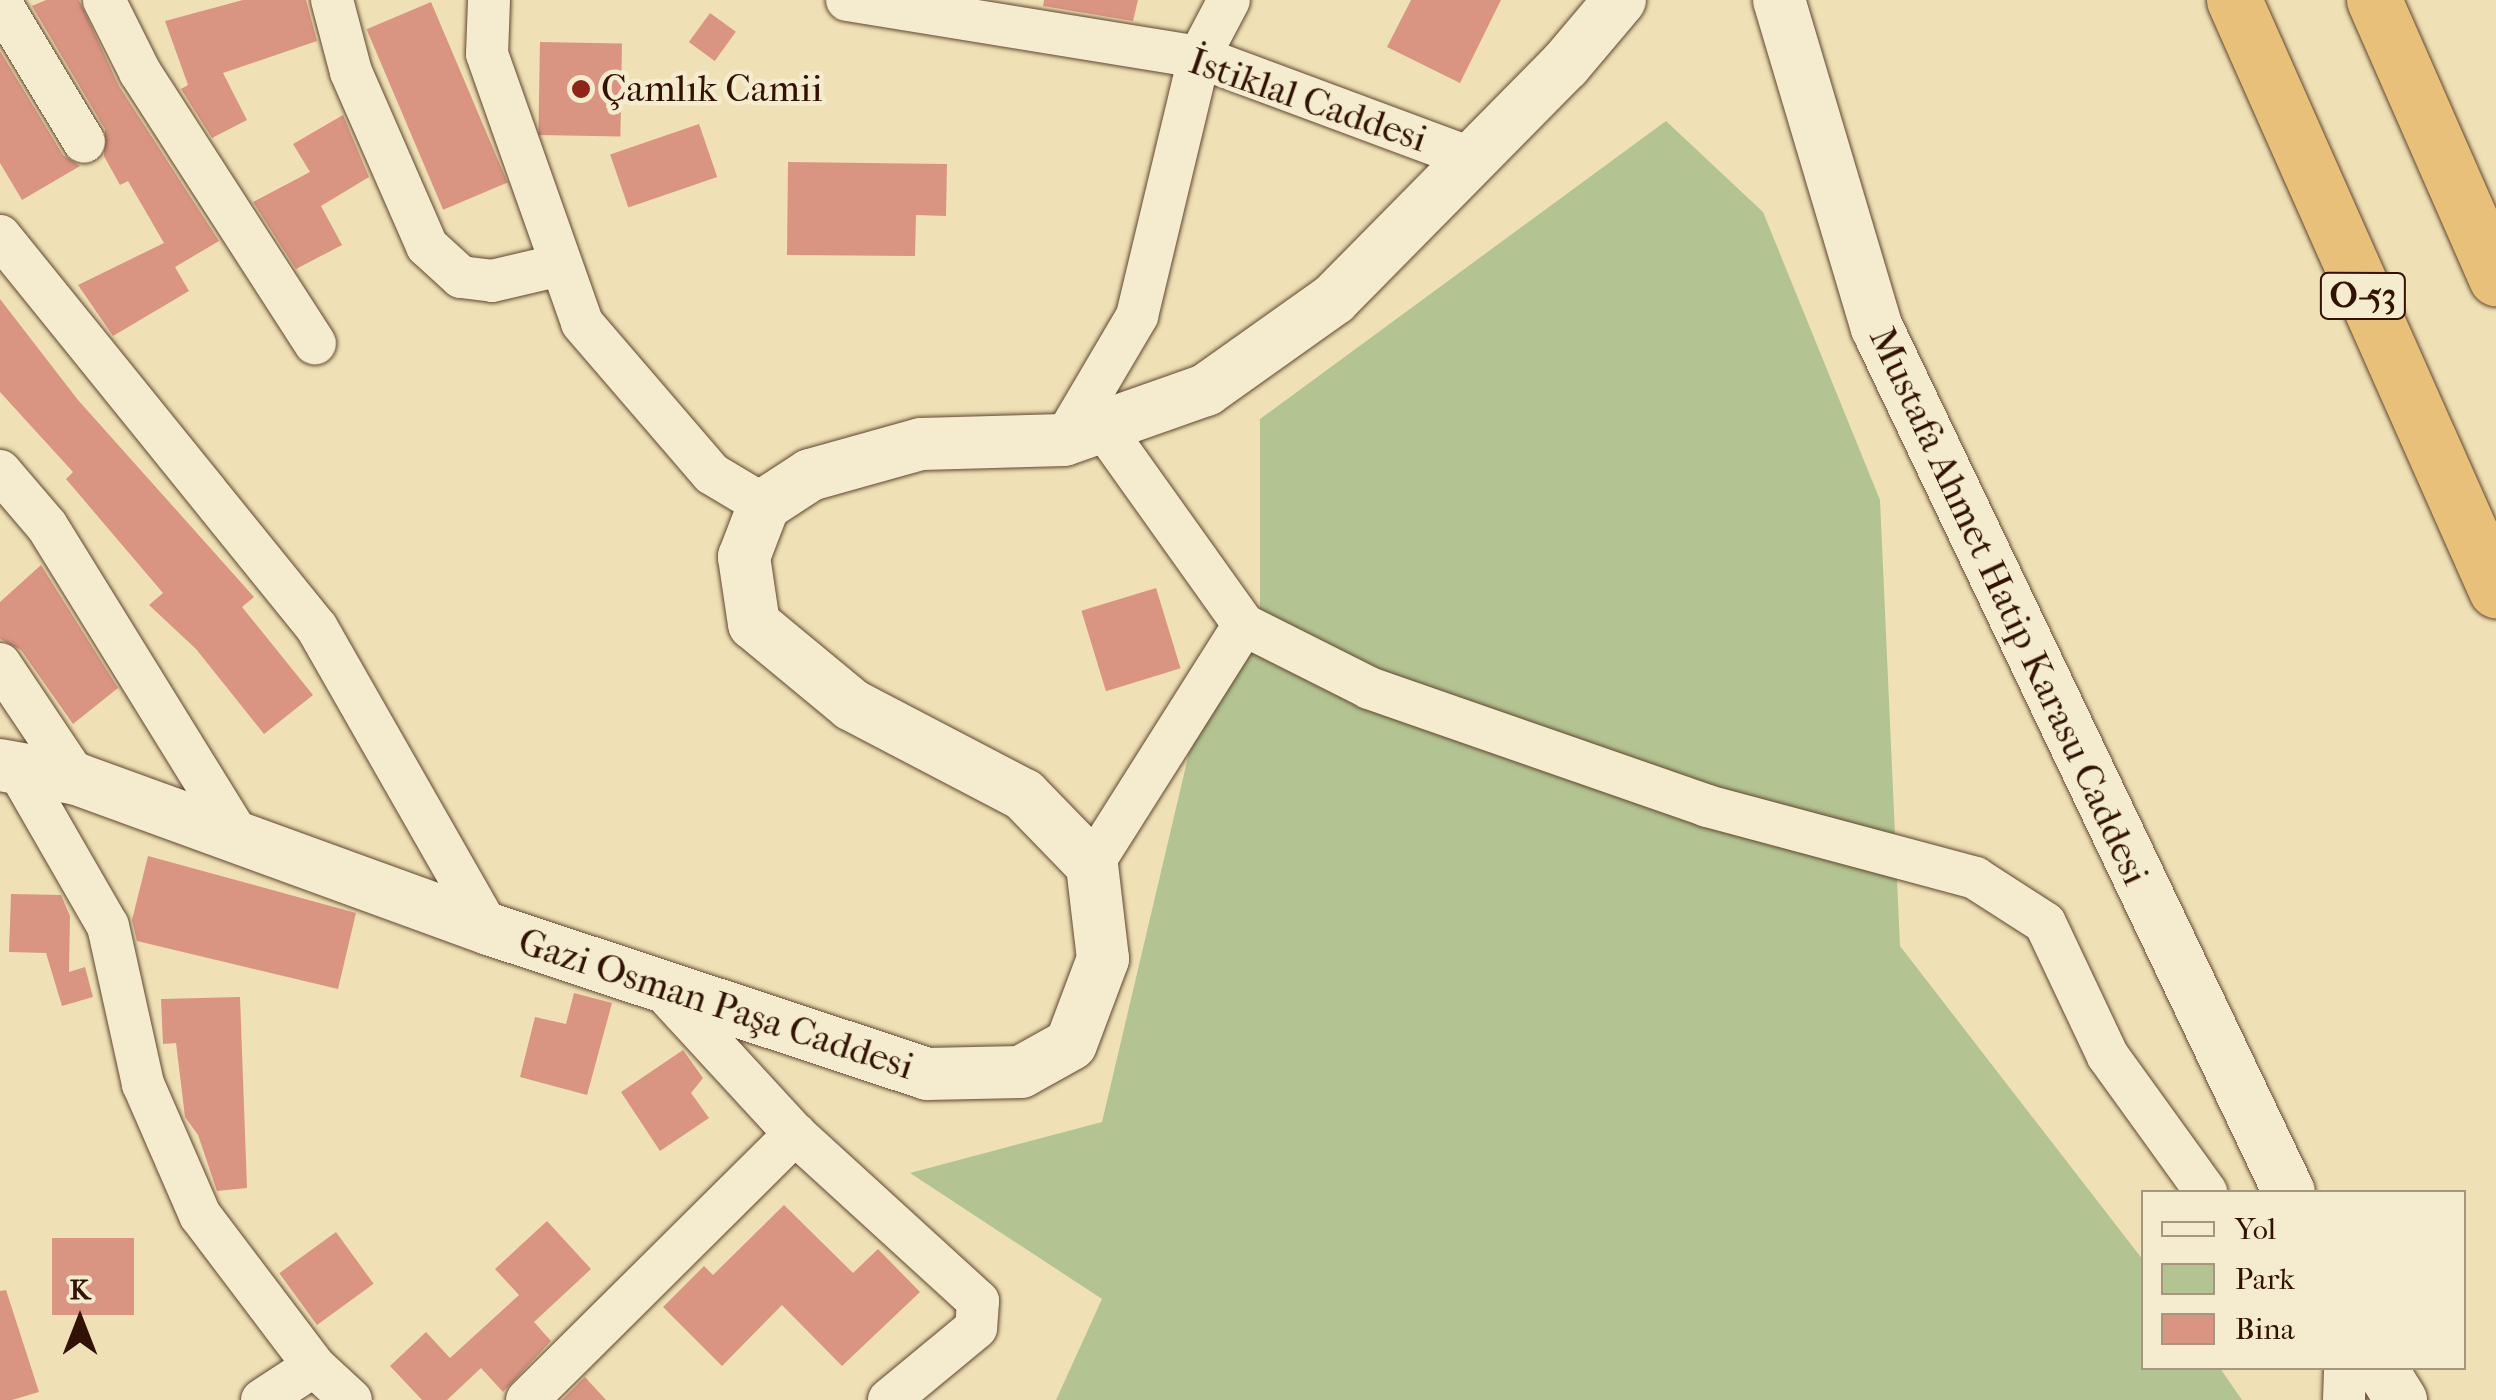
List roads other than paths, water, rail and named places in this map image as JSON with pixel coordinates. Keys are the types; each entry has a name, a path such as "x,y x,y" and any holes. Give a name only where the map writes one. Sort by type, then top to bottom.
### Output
{"highway":[{"name":"O-53","path":"2234,0 2496,590"},
{"path":"2374,0 2496,278"}],"street":[{"path":"104,0 150,88 314,344"},
{"path":"332,0 350,72 427,246 462,277 492,280 560,265"},
{"path":"489,0 487,54 582,324 712,474 764,505"},
{"name":"İstiklal Caddesi","path":"847,0 971,12 1199,57 1471,158"},
{"path":"1083,433 1138,316 1199,57 1229,0"},
{"path":"1244,626 1092,864 1024,795 852,706 754,624 744,557 764,505 810,475 920,444 1083,433 1206,390 1334,299 1566,65 1620,0"},
{"name":"Mustafa Ahmet Hatip Karasu Caddesi","path":"1779,0 1876,328 2288,1190"},
{"path":"0,2 84,142"},
{"path":"0,236 316,628 489,929"},
{"path":"1083,433 1244,626 1368,688 1707,806 1975,878 2045,923 2108,1056 2205,1190"},
{"path":"0,471 47,526 240,838"},
{"path":"0,664 78,779"},
{"path":"8,767 108,926 143,1084 200,1215 314,1366 351,1400"},
{"name":"Gazi Osman Paşa Caddesi","path":"8,767 78,779 489,929 927,1074 1020,1072 1071,1044 1103,958 1092,864"},
{"path":"658,984 795,1134 978,1300 976,1328 890,1400"},
{"path":"527,1400 795,1134"},
{"path":"262,1400 314,1366"},
{"path":"2350,1376 2401,1400"}],"place":[{"name":"Çamlık Camii","path":"581,89"}]}
